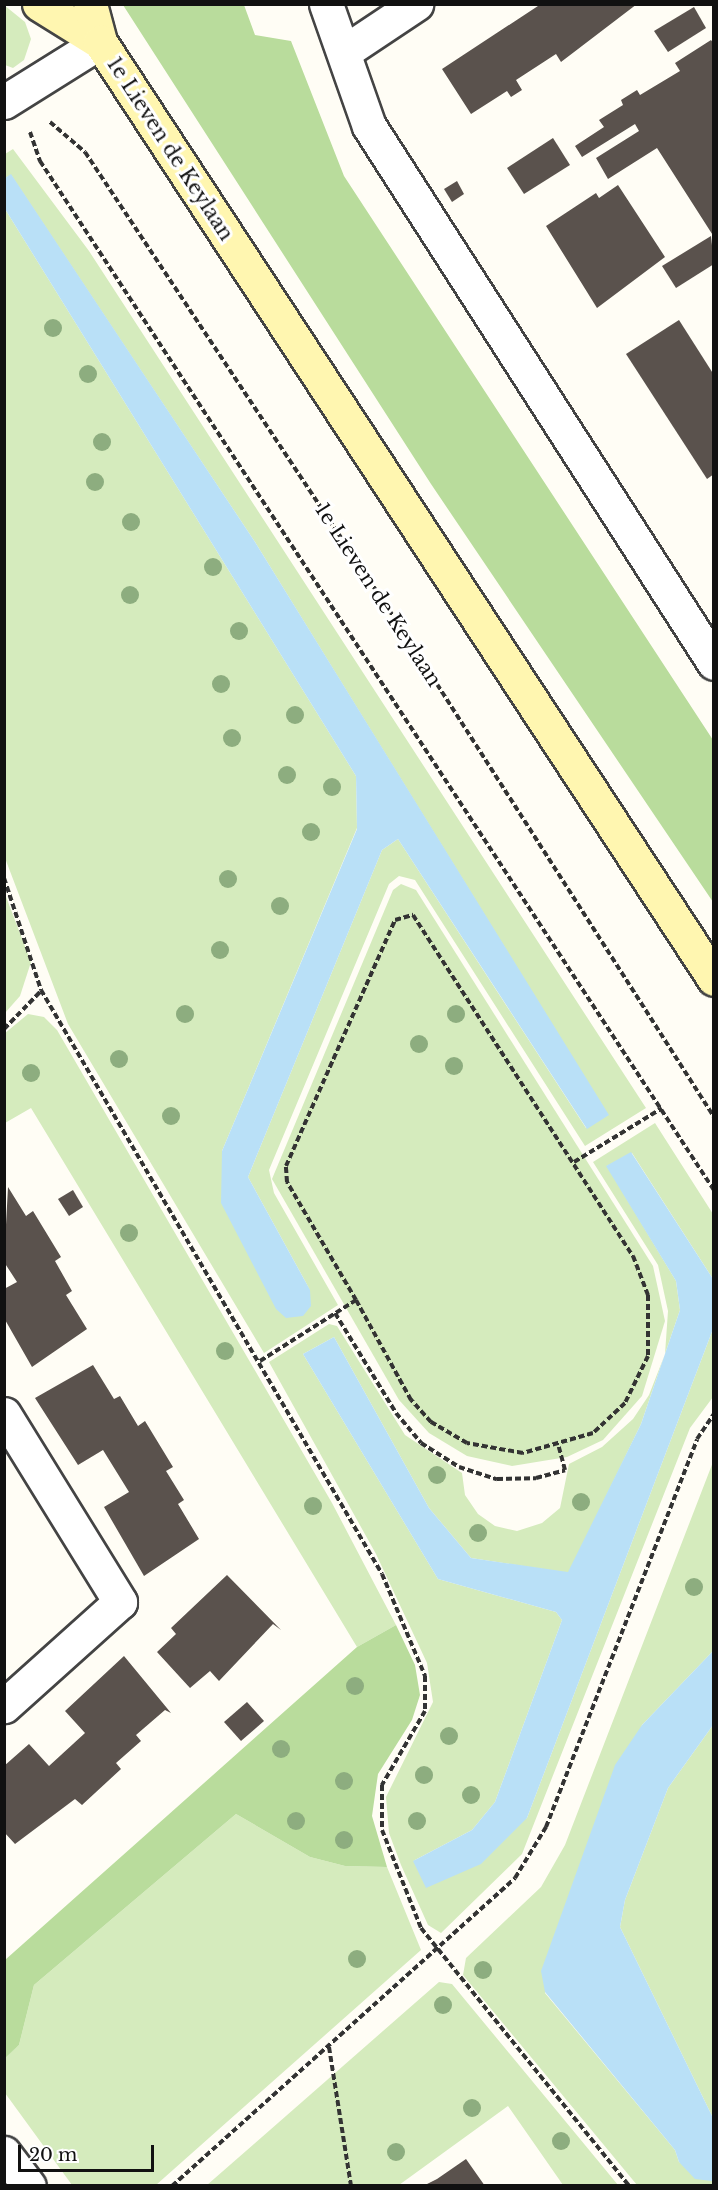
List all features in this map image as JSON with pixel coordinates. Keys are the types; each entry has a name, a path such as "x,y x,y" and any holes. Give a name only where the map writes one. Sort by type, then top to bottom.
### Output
{"main road":[{"name":"1e Lieven de Keylaan","path":"39,4 100,42"},
{"name":"1e Lieven de Keylaan","path":"90,4 100,42 714,979"}],"street":[{"path":"326,4 369,126 714,663"},
{"path":"344,52 416,4"},
{"path":"11,98 100,42"},
{"path":"4,1414 120,1602 4,1706"},
{"path":"4,2153 29,2186"}],"path":[{"path":"11,98 40,161 714,1190"},
{"name":"1e Lieven de Keylaan","path":"11,98 85,152 403,631 714,1117"},
{"path":"4,878 41,990 260,1361 382,1574 425,1676 425,1711 382,1785 382,1830 396,1873 436,1951 629,2186"},
{"path":"413,915 633,1256 648,1295 648,1356 625,1403 593,1432 559,1447 523,1453 467,1443 431,1422 411,1400 356,1300 287,1182 286,1166 395,920 413,915"},
{"path":"4,1029 41,990"},
{"path":"574,1162 662,1108"},
{"path":"260,1361 356,1300"},
{"path":"335,1313 396,1413 421,1443 459,1467 497,1479 536,1478 565,1470 559,1447"},
{"path":"172,2186 515,1878 546,1827 697,1439 714,1414"},
{"path":"329,2046 351,2186"}],"green space":[{"path":"4,5 25,22 31,39 24,60 13,68 5,65"},
{"path":"123,5 244,5 255,35 291,41 344,176 713,740 713,902 431,484"},
{"path":"13,149 89,251 646,1108 585,1146 415,880 399,876 389,884 269,1170 274,1193 338,1305 264,1353 68,1024 5,858 5,209 356,776 357,828 222,1151 310,1290 248,1177 382,850 398,839 586,1128 608,1115 255,542 11,175 5,178 5,154"},
{"path":"401,884 416,890 653,1266 665,1321 642,1396 603,1440 567,1457 512,1466 467,1456 429,1433 399,1400 272,1179 393,890"},
{"path":"5,894 31,962 20,996 5,1013"},
{"path":"28,1014 44,1017 57,1030 332,1503 396,1625 357,1647 31,1108 5,1123 4,1034"},
{"path":"655,1123 713,1214 713,1279 632,1153 607,1166 676,1281 680,1310 665,1354 668,1311 658,1265 593,1162"},
{"path":"329,1324 337,1326 405,1435 462,1473 465,1495 478,1514 495,1526 517,1531 542,1523 560,1508 569,1464 602,1447 633,1419 649,1395 665,1355 641,1424 569,1573 471,1558 429,1508 334,1337 303,1354 438,1579 556,1612 562,1620 495,1802 472,1830 413,1861 527,1818 713,1329 713,1397 690,1428 522,1854 441,1933 428,1925 401,1865 389,1833 386,1797 433,1702 427,1663 376,1554 269,1362"},
{"path":"713,1462 713,1651 642,1725 545,1993 675,2150 679,2162 713,2180 713,2185 637,2185 463,1975 466,1958 541,1887 565,1845"},
{"path":"396,1625 415,1665 420,1695 412,1720 378,1774 372,1816 387,1867 345,1866 310,1857 236,1814 34,1985 19,2045 5,2058 5,1960 357,1647"},
{"path":"713,1725 713,2118 620,1927 625,1900 668,1788"},
{"path":"236,1814 310,1857 345,1866 387,1867 421,1950 156,2185 72,2185 5,2093 4,2058 19,2045 34,1985"},
{"path":"439,1982 452,1984 618,2185 563,2185 508,2106 399,2185 207,2185"}],"water":[{"path":"11,174 255,542 609,1115 587,1129 398,839 382,850 248,1177 310,1290 311,1306 303,1316 286,1318 276,1309 221,1203 222,1151 357,829 356,776 5,209 5,178"},
{"path":"631,1152 713,1279 713,1329 527,1818 481,1864 426,1888 413,1861 472,1830 495,1802 562,1620 556,1612 438,1579 303,1354 334,1337 429,1508 471,1558 568,1572 641,1424 680,1310 676,1281 606,1166"},
{"path":"713,1651 713,1725 668,1788 625,1900 620,1927 713,2118 712,2181 695,2179 679,2162 675,2150 545,1992 541,1971 615,1765 642,1725"}],"building":[{"path":"541,4 637,4 561,62 556,54 516,80 522,90 511,97 507,91 471,114 442,69"},
{"path":"694,7 706,28 668,52 654,31"},
{"path":"711,40 714,44 714,237 657,148 608,179 596,158 639,131 635,124 582,157 575,146 604,127 599,120 623,105 621,100 637,90 640,95 680,71 675,63"},
{"path":"553,138 570,165 524,194 507,168"},
{"path":"457,181 464,194 452,202 444,189"},
{"path":"618,185 665,257 597,308 546,226 596,193 599,198"},
{"path":"711,236 714,264 676,288 662,266"},
{"path":"679,320 714,375 714,474 707,479 626,354"},
{"path":"8,1187 26,1216 33,1211 61,1257 55,1261 72,1291 66,1295 87,1329 32,1367 4,1318 4,1289 17,1282 4,1262"},
{"path":"73,1190 83,1207 69,1216 58,1199"},
{"path":"93,1365 114,1399 120,1396 138,1426 145,1421 173,1467 166,1471 184,1500 178,1504 199,1539 144,1576 104,1507 129,1492 103,1450 78,1465 35,1398"},
{"path":"227,1575 281,1630 273,1624 219,1681 210,1671 190,1688 157,1652 176,1634 171,1628"},
{"path":"124,1656 171,1713 165,1710 136,1735 141,1741 116,1763 121,1769 82,1805 75,1799 15,1844 4,1832 4,1766 29,1744 49,1766 85,1733 65,1711"},
{"path":"247,1702 264,1721 241,1741 224,1722"},
{"path":"466,2159 485,2186 423,2186 437,2179"}]}
